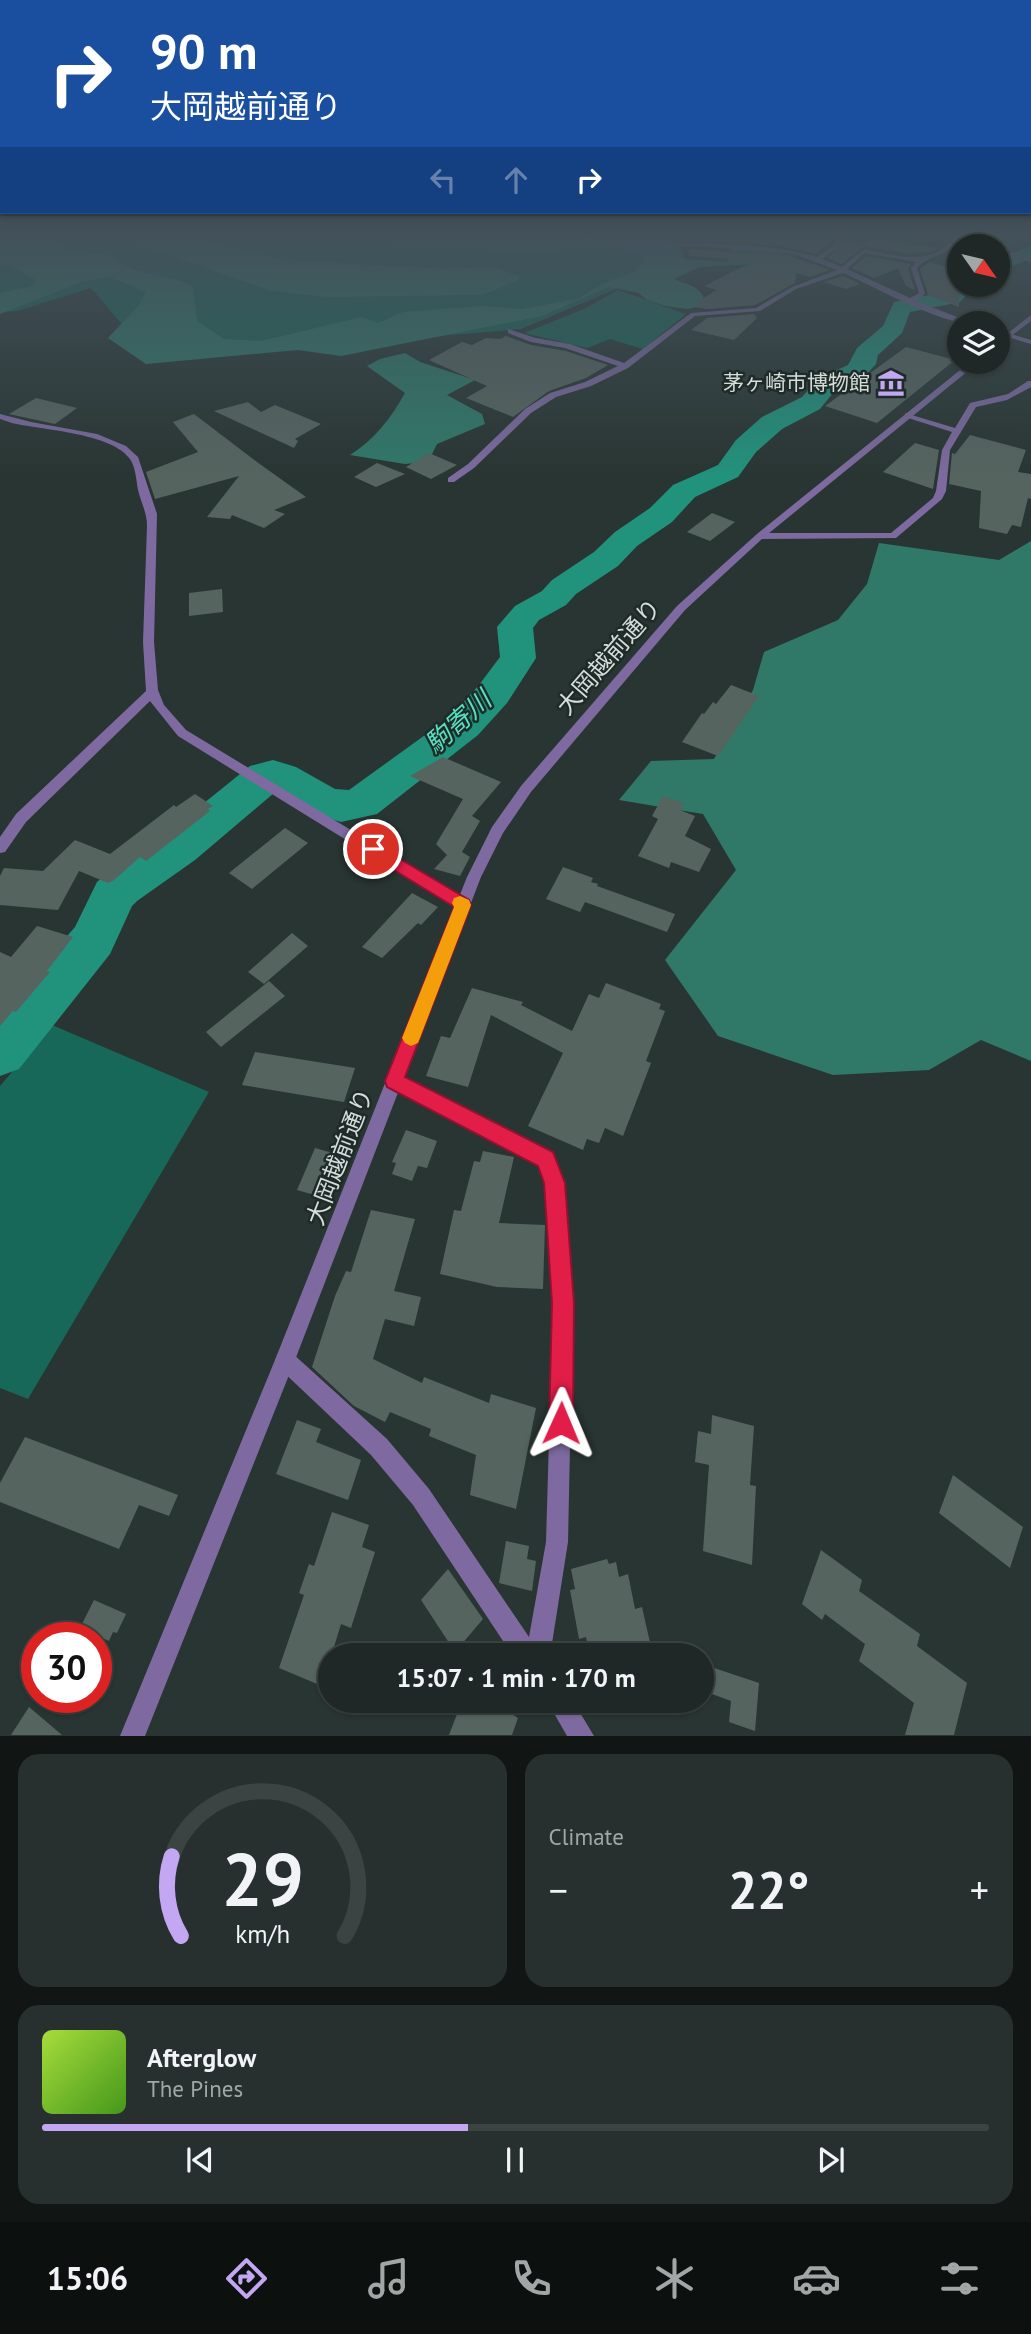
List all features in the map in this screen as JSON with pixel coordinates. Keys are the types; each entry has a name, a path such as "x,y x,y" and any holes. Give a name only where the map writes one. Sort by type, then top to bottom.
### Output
{"street":[{"path":"451,480 471,466 528,411 553,395 588,384 625,366 689,317"},
{"path":"1010,333 1031,317"},
{"path":"511,331 625,366"},
{"path":"1010,336 1031,342"},
{"name":"大岡越前通り","path":"132,1735 285,1360 463,905 486,853 526,789 681,608 760,536 960,374"},
{"path":"760,536 893,536 937,499 941,491 946,450 973,405 1002,399 1022,391 1031,383"},
{"path":"908,415 957,431"},
{"path":"0,416 26,425 90,435 115,443 127,449 141,469 144,493 151,509 152,526 149,611 152,692 160,708 182,733 463,905"},
{"path":"0,848 21,818 152,692"},
{"path":"394,1081 546,1159 555,1183 563,1303 558,1528 540,1643"},
{"path":"285,1360 379,1447 421,1497 519,1643"},
{"path":"567,1713 582,1735"}],"green space":[{"path":"116,317 549,317 521,329 427,337 184,348 132,336"},
{"path":"128,317 197,317 197,321 224,339 261,341 362,317 378,323 392,317 537,317 341,356 298,350 146,364 108,338"},
{"path":"564,317 682,317 643,349 610,339 587,348 524,333"},
{"path":"405,353 420,362 475,380 447,395 482,414 485,424 437,444 428,462 405,464 350,455 381,428 405,393 367,366 380,359"},
{"path":"1031,541 1031,1061 981,1040 929,1070 833,1075 718,1036 665,960 736,870 703,814 619,800 651,761 714,759 753,690 764,652 838,620 867,584 879,543 999,560"},
{"path":"52,1025 209,1092 28,1399 0,1388 0,1086"}],"building":[{"path":"707,318 757,318 734,340 691,330"},
{"path":"506,336 608,365 586,378 549,391 513,417 466,398 487,386 429,360 462,342 472,345 486,338 500,339"},
{"name":"茅ヶ崎市博物館","path":"906,347 947,358 947,366 877,423 825,406"},
{"path":"36,398 77,408 55,424 9,414"},
{"path":"248,402 261,412 275,405 321,424 295,439 298,441 294,448 214,411"},
{"path":"194,414 306,497 274,510 285,514 264,528 232,515 230,519 207,517 239,476 155,499 146,472 198,452 173,422"},
{"path":"970,435 1026,450 1018,472 1031,474 1031,499 1028,498 1021,527 1012,525 1007,534 979,528 981,491 949,484 952,453 955,454"},
{"path":"915,443 939,450 933,489 883,472"},
{"path":"429,453 457,465 431,479 406,467"},
{"path":"377,463 405,474 376,487 354,477"},
{"path":"712,513 735,522 710,541 687,532"},
{"path":"222,589 223,612 189,616 189,593"},
{"path":"731,685 759,696 718,756 682,742 702,713 704,714 713,702 716,704"},
{"path":"443,757 501,782 472,816 480,821 462,852 470,857 460,876 434,869 447,855 436,844 463,799 410,776"},
{"path":"195,794 213,806 208,809 210,811 146,861 140,857 113,881 108,883 79,871 58,910 0,905 0,876 4,868 43,871 75,840 110,854 174,805 176,807"},
{"path":"663,796 684,803 680,810 695,816 685,836 711,849 699,872 671,862 669,868 638,856 658,819 652,816"},
{"path":"285,828 308,843 252,889 229,873"},
{"path":"563,867 593,878 591,882 598,884 597,886 675,914 667,932 585,902 580,912 546,899"},
{"path":"412,893 438,907 382,958 362,947"},
{"path":"37,926 73,937 47,971 50,972 16,1012 13,1011 0,1026 0,952 11,957"},
{"path":"292,933 308,946 264,984 248,972"},
{"path":"269,981 285,996 221,1047 206,1032"},
{"path":"606,983 661,1004 659,1009 665,1011 646,1061 651,1063 623,1136 605,1128 599,1143 587,1139 583,1150 528,1126 563,1053 491,1015 468,1087 426,1076 441,1036 450,1038 472,988 523,1002 521,1005 572,1031 589,994 599,998"},
{"path":"255,1052 355,1068 344,1102 242,1085"},
{"path":"406,1130 437,1141 427,1168 418,1166 412,1181 392,1174 396,1163 392,1162"},
{"path":"315,1148 336,1154 318,1196 297,1190"},
{"path":"483,1151 514,1157 499,1223 545,1225 543,1289 497,1287 440,1274 454,1210 461,1211 474,1161 480,1162"},
{"path":"371,1210 415,1219 394,1291 421,1297 414,1326 385,1319 373,1359 422,1383 424,1377 489,1403 491,1394 536,1408 516,1509 470,1495 476,1455 429,1436 431,1429 390,1412 385,1422 354,1406 312,1367 335,1296 346,1271 351,1272"},
{"path":"712,1415 754,1426 750,1485 756,1486 752,1565 703,1551 709,1465 695,1462 698,1431 711,1434"},
{"path":"297,1420 321,1429 316,1442 361,1460 348,1500 276,1474"},
{"path":"25,1437 178,1495 169,1516 139,1505 119,1549 0,1502 0,1483"},
{"path":"953,1475 1023,1527 1010,1568 939,1513"},
{"path":"332,1512 369,1525 362,1547 375,1552 351,1628 341,1624 335,1643 318,1643 318,1684 279,1668 304,1595 299,1593 309,1564 314,1566"},
{"path":"506,1541 529,1546 527,1559 536,1561 532,1591 499,1583"},
{"path":"821,1550 862,1580 859,1591 920,1634 917,1646 967,1683 954,1735 905,1735 914,1703 859,1661 865,1644 825,1614 822,1620 802,1604"},
{"path":"607,1559 609,1564 616,1562 619,1577 628,1574 635,1609 642,1607 650,1643 587,1643 586,1637 579,1639 570,1590 575,1589 571,1569"},
{"path":"448,1569 483,1619 463,1643 449,1643 421,1600"},
{"path":"94,1600 126,1614 117,1633 112,1634 112,1622 83,1622"},
{"path":"714,1668 759,1683 755,1731 729,1722 731,1701 714,1695"},
{"path":"25,1713 36,1713 62,1735 11,1735"},
{"path":"457,1713 511,1713 518,1718 512,1735 449,1735"}],"waterway":[{"name":"駒寄川","path":"0,1052 93,940 113,895 121,888 179,848 265,777 273,775 281,778 330,804 351,806 362,803 464,726 493,694 518,658 515,627 527,613 554,598 564,587 606,559 626,539 661,515 684,491 728,471 746,446 772,423 811,403 828,383 857,370 864,364 866,353 887,336 898,317"}],"slow traffic":[{"path":"411,1038 463,905 460,903"}],"place":[{"name":"茅ヶ崎市博物館","path":"891,383"}],"route":[{"path":"373,849 463,905 394,1081 546,1159 555,1183 563,1303 561,1423"}]}
